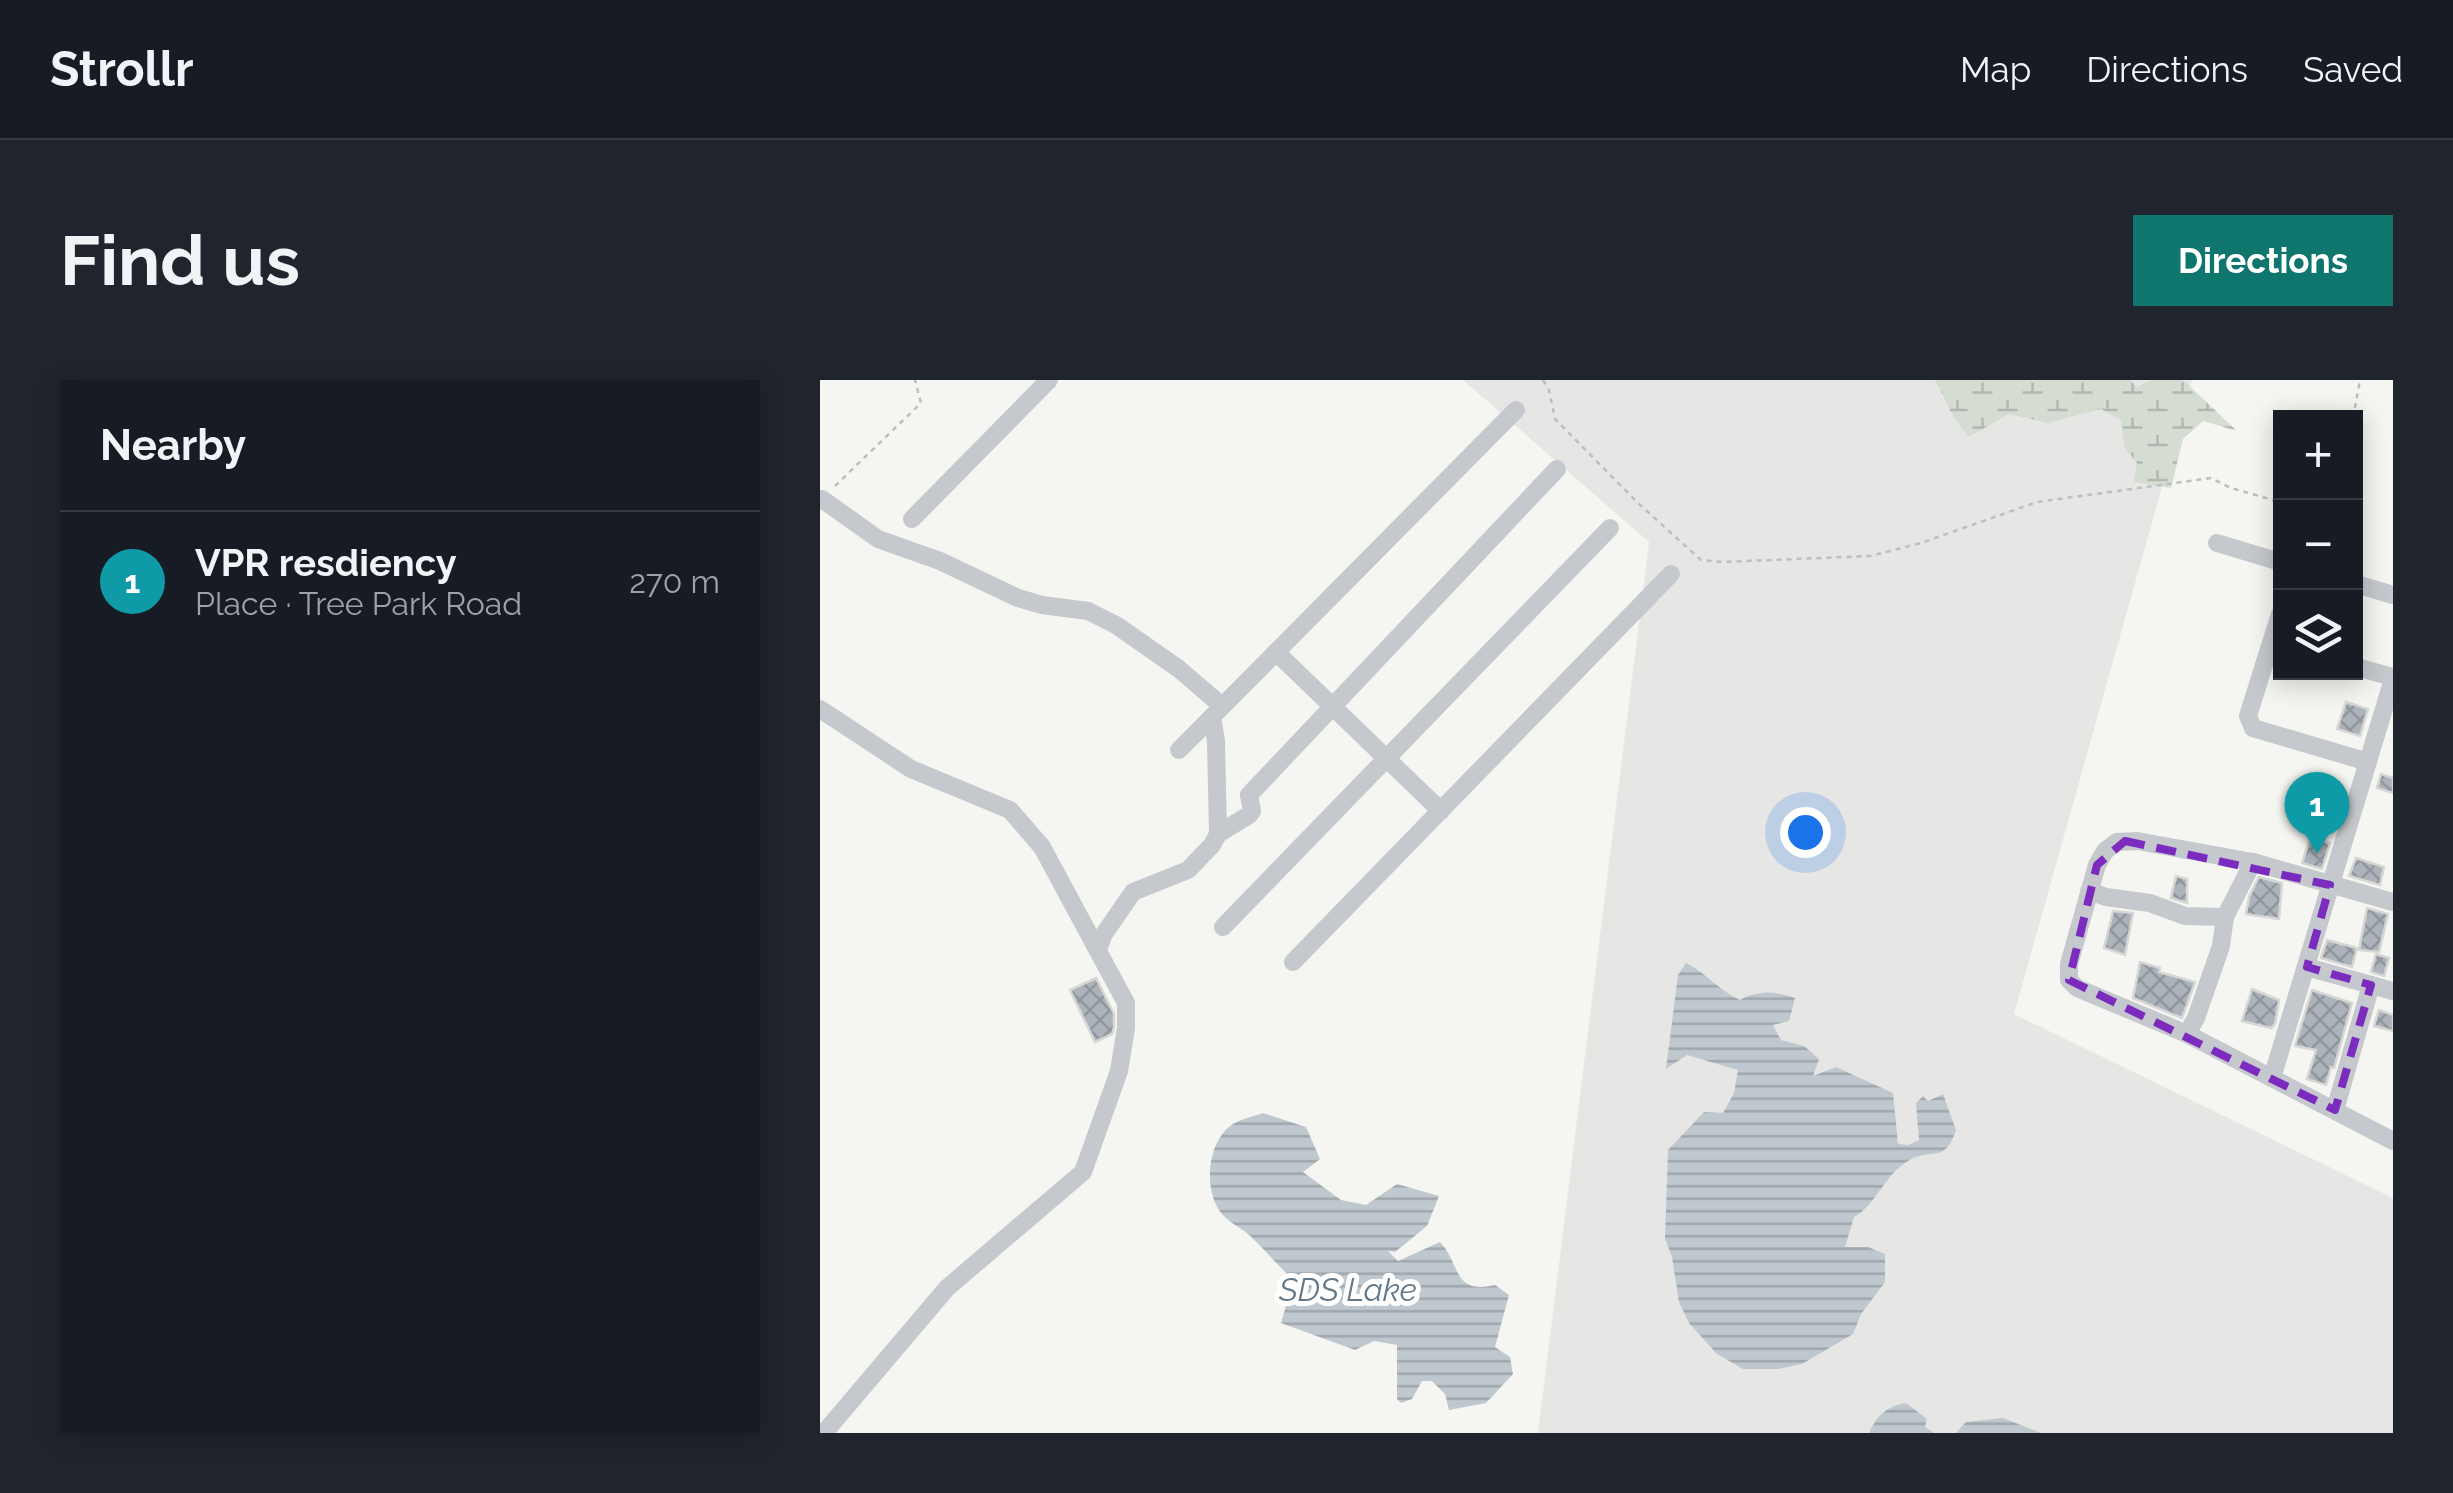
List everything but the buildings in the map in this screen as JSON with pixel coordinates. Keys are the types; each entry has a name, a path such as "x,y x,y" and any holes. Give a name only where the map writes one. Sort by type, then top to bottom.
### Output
{"street":[{"path":"912,518 1049,380"},
{"path":"1180,750 1516,410"},
{"path":"1218,834 1249,815 1249,795 1557,468"},
{"path":"821,500 878,539 940,561 1018,598 1088,611 1179,669 1217,712 1218,834 1188,870 1133,892 1098,949"},
{"path":"1223,927 1610,528"},
{"path":"2217,543 2273,560"},
{"path":"1293,962 1672,574"},
{"path":"2363,586 2393,594"},
{"path":"1276,652 1441,810"},
{"path":"2273,653 2248,716 2249,723 2254,728 2368,762"},
{"path":"2272,1078 2393,678 2363,669"},
{"path":"820,709 911,769 1010,810 1042,847 1126,1003 1119,1071 1084,1172 946,1288 824,1433"},
{"path":"2393,902 2253,862 2137,841 2116,842 2105,851 2089,890 2069,964 2069,980 2077,988 2187,1034 2393,1142"},
{"path":"2187,1034 2221,946 2225,917 2253,862"},
{"path":"2089,890 2106,898 2150,904 2185,916 2225,917"},
{"path":"2306,967 2393,991"},
{"path":"2335,1110 2370,986"}],"path":[{"path":"821,500 921,403 915,380"},
{"path":"1542,380 1549,390 1555,419 1638,504 1700,560 1870,556 1921,543 2036,502 2211,478 2273,500"},
{"path":"2354,410 2360,380"}],"highlighted area":[{"path":"2125,841 2330,885 2307,967 2371,985 2335,1110 2069,980 2097,865"}],"shaded area":[{"path":"1463,380 2192,380 2014,1014 2393,1198 2393,1433 1538,1433 1649,542"}],"green space":[{"path":"1935,380 2130,380 2137,387 2151,380 2183,380 2237,431 2203,421 2183,439 2171,488 2134,482 2137,463 2124,447 2121,420 2101,409 2048,423 2009,414 1969,437 1954,418"}],"water":[{"path":"1686,963 1740,1000 1767,993 1795,998 1789,1021 1773,1025 1781,1040 1804,1046 1819,1059 1813,1076 1836,1067 1893,1093 1898,1144 1919,1140 1916,1103 1923,1096 1928,1101 1943,1094 1956,1130 1942,1152 1916,1157 1900,1167 1854,1217 1845,1247 1868,1247 1885,1254 1885,1282 1861,1314 1853,1334 1802,1364 1743,1369 1717,1354 1689,1323 1679,1302 1665,1239 1668,1150 1704,1112 1723,1113 1734,1093 1738,1070 1687,1055 1666,1069 1678,975"},
{"name":"SDS Lake","path":"1263,1113 1306,1127 1320,1159 1303,1172 1341,1200 1366,1205 1397,1184 1439,1196 1427,1226 1395,1252 1388,1251 1398,1261 1440,1242 1464,1282 1481,1287 1495,1285 1509,1295 1495,1347 1510,1357 1513,1374 1486,1403 1449,1410 1445,1394 1432,1381 1422,1381 1412,1399 1401,1403 1397,1399 1397,1345 1374,1341 1355,1350 1281,1323 1287,1302 1280,1295 1292,1279 1248,1234 1223,1215 1210,1181 1213,1154 1224,1132 1237,1122"},
{"path":"1906,1403 1927,1419 1925,1427 1934,1433 1869,1433 1883,1412"},
{"path":"2003,1418 2041,1433 1956,1433 1966,1422"}],"place":[{"name":"VPR resdiency","path":"2317,854"}]}
